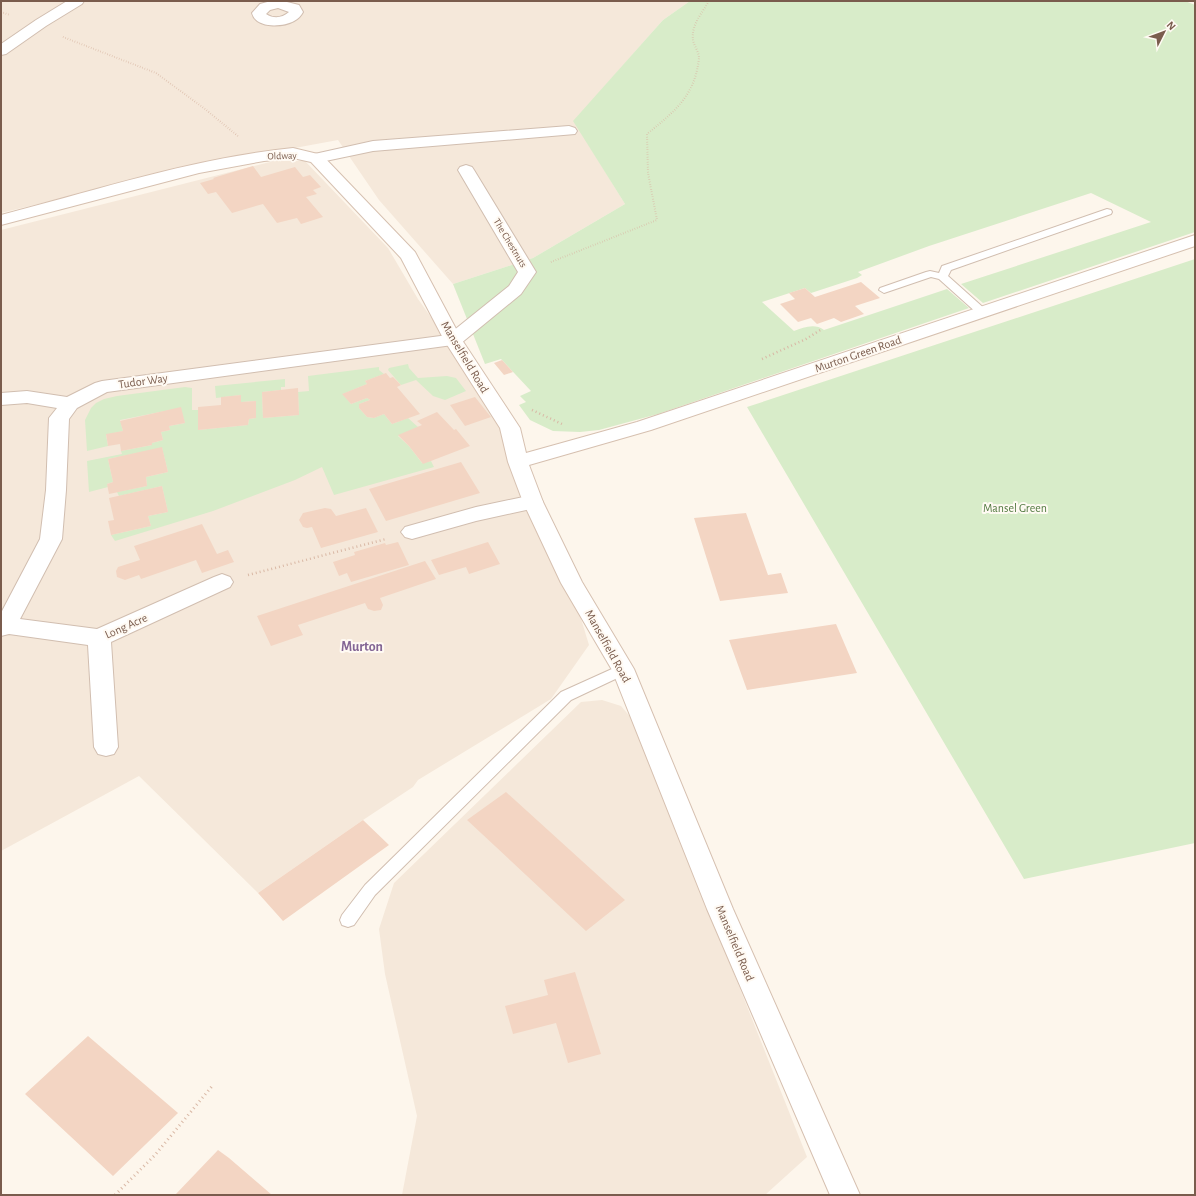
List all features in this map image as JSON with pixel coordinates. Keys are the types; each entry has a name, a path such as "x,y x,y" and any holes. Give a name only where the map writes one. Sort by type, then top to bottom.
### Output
{"street":[{"path":"1,51 41,23 78,1"},
{"name":"Oldway","path":"1,220 198,168 264,156 293,153 316,158 373,146 569,131"},
{"name":"Manselfield Road","path":"316,158 409,256 453,340 510,428 518,462 533,502 572,583 623,669 720,909 845,1195"},
{"name":"The Chestnuts","path":"453,340 515,290 527,272 466,170"},
{"name":"Murton Green Road","path":"518,462 644,426 1195,240"},
{"name":"Tudor Way","path":"4,626 51,539 56,490 59,418 70,404 102,387 453,340"},
{"path":"1,399 12,397 48,400 70,404"},
{"path":"412,532 476,514 533,502"},
{"name":"Long Acre","path":"4,626 99,638 222,582"},
{"path":"99,638 106,747"}],"lane":[{"path":"943,277 946,268 1107,212"},
{"path":"884,290 930,274 943,277 982,312"},
{"path":"348,920 370,890 566,696 623,669"}],"path":[{"path":"527,272 657,220 648,173 648,134 676,110 691,90 699,56 692,43 694,24 709,1"},
{"path":"41,23 46,30 156,73 205,109 264,156"},
{"path":"222,582 412,532"},
{"path":"115,1195 155,1155 213,1085"}],"shaded area":[{"path":"1,1 690,1 663,20 574,121 625,204 533,258 453,284 379,200 338,140 182,169 1,213"},
{"path":"274,161 305,161 388,248 418,299 470,372 505,434 575,599 589,645 551,699 418,780 413,787 258,893 139,776 1,851 1,230"},
{"path":"602,700 621,706 633,720 807,1157 765,1195 402,1195 417,1116 385,974 379,929 394,883 581,702"}],"green space":[{"path":"690,1 1185,1 1195,5 1195,232 983,303 961,284 1151,222 1091,193 929,246 858,272 862,275 857,278 811,293 805,288 762,302 794,331 813,326 824,330 947,289 969,308 658,414 599,430 580,432 553,431 530,420 519,405 526,402 520,396 531,391 501,359 485,364 453,284 533,258 625,204 573,121 663,20"},
{"name":"Mansel Green","path":"1195,259 1195,843 1024,879 747,407"},
{"path":"408,364 409,368 418,378 447,376 456,378 466,391 445,400 433,396 416,380 401,385 388,370 389,368"},
{"path":"379,367 379,370 384,374 365,381 367,384 343,394 351,404 367,398 370,400 359,404 359,408 367,417 374,418 384,414 392,424 408,418 418,427 398,436 409,446 422,463 431,461 434,467 334,495 322,467 295,480 213,511 115,541 111,535 151,526 148,516 168,512 162,486 119,496 117,492 147,486 146,477 168,472 162,448 108,459 113,482 107,484 108,487 89,492 87,461 122,454 121,451 152,445 152,443 163,440 161,432 170,430 169,426 185,423 180,408 120,420 123,431 106,435 108,446 87,451 85,420 91,408 96,403 104,399 117,396 185,387 192,388 192,410 198,410 198,430 248,425 249,419 256,418 256,401 241,402 241,395 216,398 215,386 285,379 285,387 281,387 281,390 262,392 263,418 299,415 298,392 309,391 308,376"}],"building":[{"path":"253,166 261,177 295,167 303,177 310,175 321,187 313,190 317,194 306,197 323,217 301,224 297,218 277,223 263,204 232,213 216,192 208,194 200,183"},
{"path":"861,282 880,298 855,306 864,314 841,322 834,318 817,324 811,318 798,322 780,304 795,299 789,293 805,288 815,297"},
{"path":"502,360 513,372 504,375 494,363"},
{"path":"386,373 390,378 393,377 401,385 397,387 420,414 392,424 384,414 374,418 367,417 359,408 359,404 370,400 367,398 351,404 342,394 367,384 365,381"},
{"path":"298,388 299,415 263,418 262,392"},
{"path":"241,395 241,402 256,401 256,418 249,419 248,425 198,430 198,407 221,405 221,397"},
{"path":"475,397 491,417 465,426 450,405"},
{"path":"181,407 185,423 169,426 170,430 161,432 163,440 152,443 152,445 121,451 120,444 108,446 106,434 123,431 120,421"},
{"path":"437,412 454,430 456,429 470,446 423,464 398,435 422,425 417,421"},
{"path":"162,447 168,472 146,477 147,486 109,494 107,484 113,482 108,459"},
{"path":"461,462 480,493 386,521 369,489"},
{"path":"162,486 168,512 148,516 151,526 111,535 108,521 114,520 109,498"},
{"path":"325,508 331,509 336,516 366,508 378,532 321,548 312,527 303,527 299,520 303,513"},
{"path":"746,513 768,575 781,573 788,593 720,601 694,518"},
{"path":"202,524 217,554 228,550 234,562 202,573 196,560 141,579 139,575 125,580 117,577 116,571 118,567 140,560 134,546"},
{"path":"398,542 409,565 351,582 347,573 339,576 333,562 355,555 354,552 385,543 386,545"},
{"path":"488,542 500,564 469,574 466,567 439,575 431,560"},
{"path":"425,561 436,579 380,598 383,605 381,610 374,611 368,609 365,603 298,625 303,635 271,646 257,616"},
{"path":"836,624 857,673 747,690 729,640"},
{"path":"506,792 625,900 586,931 467,820"},
{"path":"363,820 389,845 283,921 258,893"},
{"path":"575,972 601,1054 568,1063 556,1023 513,1034 505,1006 548,995 544,980"},
{"path":"88,1036 178,1113 113,1176 25,1094"},
{"path":"218,1150 229,1158 272,1195 175,1195"}],"district":[{"name":"Murton","path":"362,647"}]}
